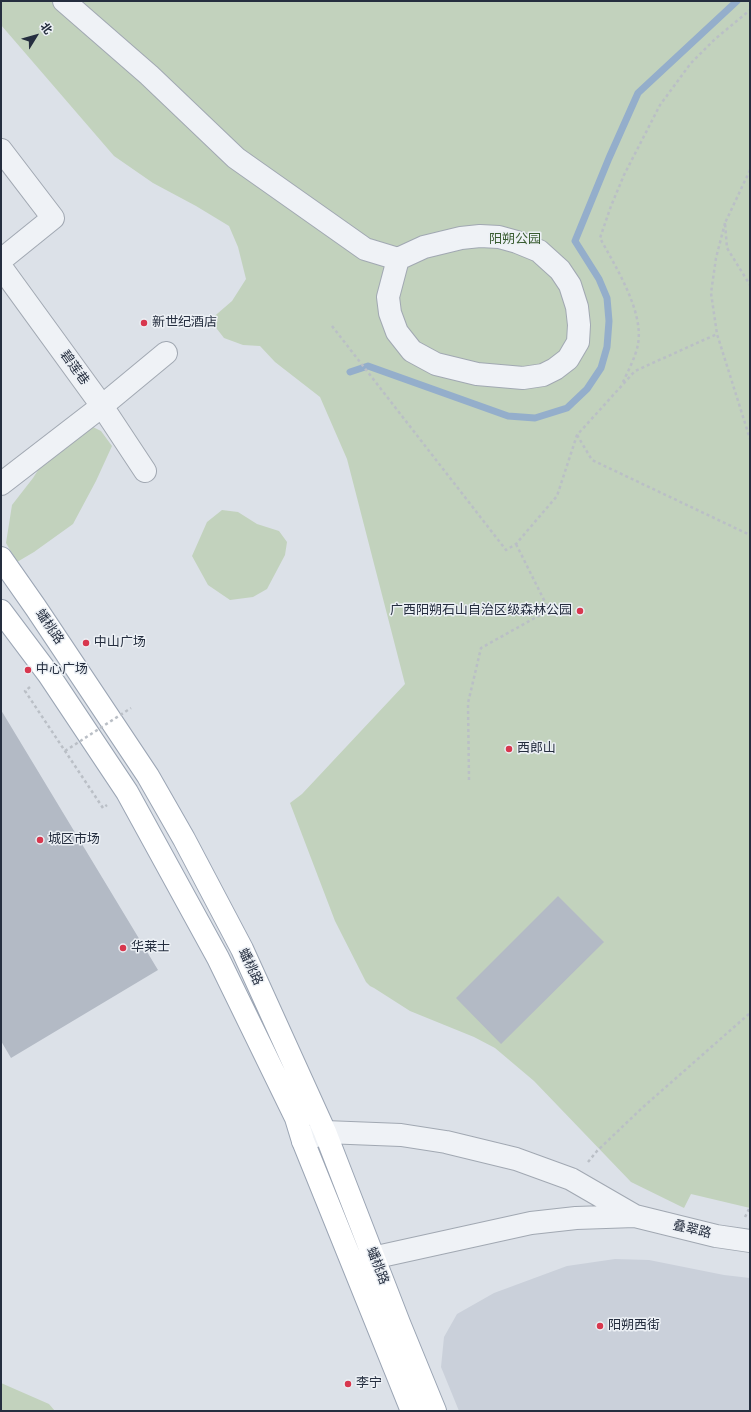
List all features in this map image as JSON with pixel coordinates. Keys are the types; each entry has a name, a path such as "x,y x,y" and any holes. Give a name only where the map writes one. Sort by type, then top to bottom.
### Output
{"main road":[{"name":"蟠桃路","path":"1,558 49,626 148,776 184,839 242,949 325,1132 399,1323 435,1411"},
{"name":"蟠桃路","path":"1,611 49,675 127,792 218,958 296,1118 303,1141 412,1411"}],"street":[{"path":"64,1 149,75 236,158 365,249 398,259 424,247 461,238 480,236 498,237 539,251 560,270 570,285 577,307 579,325 578,342 568,359 555,369 543,375 523,378 477,374 436,364 412,351 397,332 390,313 388,297 398,259"},
{"path":"1,150 53,218 1,260"},
{"name":"碧莲巷","path":"1,267 102,406 145,471"},
{"path":"1,484 102,406 166,353"},
{"path":"303,1141 325,1132 401,1135 446,1142 516,1159 571,1179 635,1216"},
{"path":"352,1262 530,1223 576,1218 635,1216"},
{"name":"叠翠路","path":"635,1216 716,1236 750,1241"}],"path":[{"path":"622,384 638,344 638,327 632,301 600,238 610,206 624,175 660,105 691,63 715,39 750,10"},
{"path":"750,170 725,223 716,258 711,293 717,334 750,439"},
{"path":"725,223 727,248 750,285"},
{"path":"332,326 506,550 516,544 557,496 577,435 634,371 717,334"},
{"path":"577,435 592,460 750,535"},
{"path":"469,780 468,703 481,648 549,610 516,544"},
{"path":"65,751 131,708"},
{"path":"571,1179 585,1166 597,1151 636,1114 750,1013"}],"shaded area":[{"name":"阳朔西街","path":"615,1259 649,1260 724,1275 750,1278 750,1411 459,1411 441,1367 444,1337 457,1314 494,1293 567,1266"}],"green space":[{"name":"阳朔公园","path":"1,1 750,1 750,1208 691,1194 684,1208 631,1182 534,1081 495,1048 474,1037 410,1011 366,982 335,921 290,803 302,794 405,684 347,459 320,397 275,362 260,346 243,345 224,338 210,320 232,301 246,279 238,247 229,226 153,183 114,156 1,25"},
{"path":"91,426 101,431 112,446 96,481 73,524 34,552 17,562 6,543 12,505 33,478 47,456"},
{"path":"222,510 238,512 257,524 279,531 287,542 285,555 267,589 253,597 230,600 208,585 192,556 207,522"},
{"path":"1,1383 49,1404 55,1411 1,1411"}],"building":[{"name":"城区市场","path":"1,710 158,970 11,1058 1,1041"},
{"path":"558,896 604,942 501,1044 456,998"}],"waterway":[{"path":"350,372 368,366 508,416 535,418 567,408 587,389 601,368 607,347 609,321 607,298 599,279 575,241 609,158 638,93 737,1"}],"place":[{"name":"新世纪酒店","path":"144,323"},
{"name":"广西阳朔石山自治区级森林公园","path":"580,611"},
{"name":"中山广场","path":"86,643"},
{"name":"中心广场","path":"28,670"},
{"name":"西郎山","path":"509,749"},
{"name":"城区市场","path":"40,840"},
{"name":"华莱士","path":"123,948"},
{"name":"阳朔西街","path":"600,1326"},
{"name":"李宁","path":"348,1384"}]}
